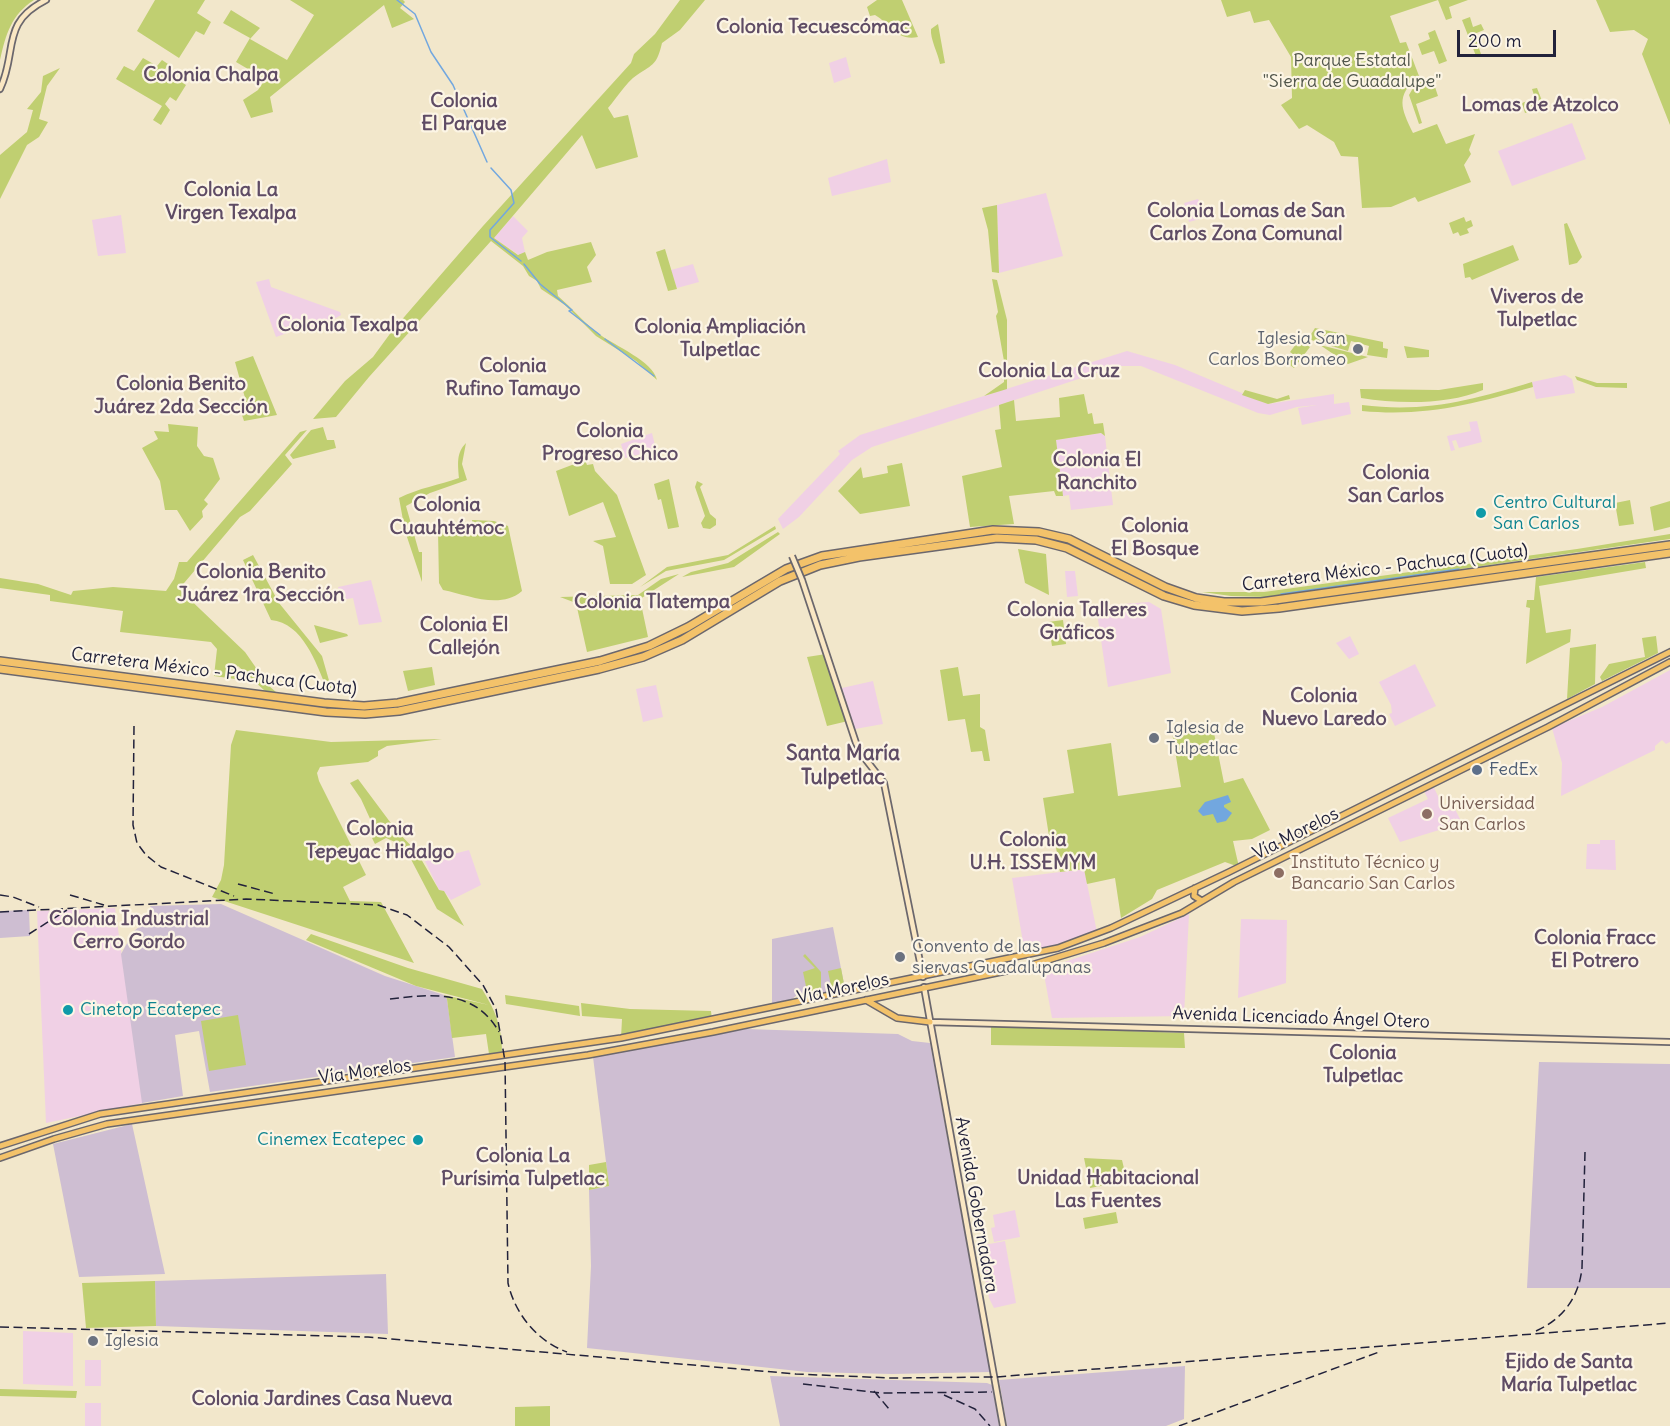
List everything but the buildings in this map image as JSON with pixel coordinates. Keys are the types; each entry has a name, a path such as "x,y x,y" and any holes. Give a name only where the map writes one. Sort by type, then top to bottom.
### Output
{"highway":[{"name":"Carretera México - Pachuca (Cuota)","path":"634,656 777,574 808,560 867,547 972,532 1010,530 1054,535 1083,545 1156,583 1210,600 1239,603 1271,601 1643,553"},
{"name":"Carretera México - Pachuca (Cuota)","path":"0,661 239,696 326,712 384,713 434,706 634,656 682,640 802,571 835,561 944,544 1005,538 1052,543 1080,553 1150,589 1177,600 1208,608 1242,611 1387,593 1643,553 1670,545"},
{"name":"Carretera México - Pachuca (Cuota)","path":"1654,551 1670,554"},
{"name":"Carretera México - Pachuca (Cuota)","path":"0,669 239,696"}],"main road":[{"path":"0,89 19,19 28,10 46,0"},
{"path":"792,556 856,743 884,783 922,977"},
{"name":"Vía Morelos","path":"0,1146 78,1119 107,1113 621,1038 922,977 1066,945 1111,928 1195,888 1670,652"},
{"name":"Vía Morelos","path":"0,1158 54,1138 107,1124 588,1055 713,1032 1025,967 1061,957 1172,917 1377,809 1548,727 1670,662"},
{"path":"1195,888 1194,897 1202,901"},
{"name":"Avenida Gobernadora","path":"924,987 1003,1426"},
{"path":"866,1000 897,1018 930,1022"},
{"name":"Avenida Licenciado Ángel Otero","path":"930,1022 1670,1042"}],"shaded area":[{"path":"846,57 851,77 834,83 829,63"},
{"path":"1572,123 1586,159 1512,186 1498,151"},
{"path":"887,159 891,182 832,196 828,178"},
{"path":"1046,193 1063,256 999,273 997,205"},
{"path":"1198,199 1207,217 1189,222 1184,203"},
{"path":"121,215 126,253 98,256 92,220"},
{"path":"513,216 528,231 522,238 525,252 519,255 494,238"},
{"path":"693,264 699,282 677,288 671,270"},
{"path":"269,279 271,287 340,312 341,315 310,333 307,326 276,337 256,282"},
{"path":"1127,351 1175,365 1268,404 1334,394 1334,404 1349,402 1351,414 1302,425 1298,408 1317,405 1297,407 1270,415 1258,413 1141,366 1118,366 872,447 852,460 799,517 783,529 778,519 840,454 838,451 860,435"},
{"path":"1565,375 1572,379 1575,393 1536,399 1532,382"},
{"path":"1477,421 1482,442 1459,448 1456,440 1452,441 1455,450 1451,451 1447,436 1471,431 1469,422"},
{"path":"652,433 658,458 647,461 645,453 625,458 621,444"},
{"path":"1101,433 1105,436 1113,505 1071,510 1069,495 1063,496 1056,440"},
{"path":"1065,571 1075,571 1078,596 1067,597"},
{"path":"371,580 382,622 359,625 353,598 341,600 338,587"},
{"path":"1149,602 1161,609 1171,673 1108,687 1096,606"},
{"path":"1350,636 1359,654 1349,659 1336,643"},
{"path":"1415,664 1436,706 1395,726 1389,714 1392,713 1391,705 1379,682"},
{"path":"1670,670 1670,742 1666,744 1662,740 1655,746 1655,750 1561,796 1562,763 1552,728 1602,707"},
{"path":"873,681 883,724 855,729 842,688"},
{"path":"656,685 663,717 643,722 636,689"},
{"name":"Universidad San Carlos","path":"1433,786 1443,806 1447,804 1451,811 1455,809 1462,823 1400,842 1388,818 1428,799 1424,791"},
{"path":"1600,840 1615,840 1616,870 1586,869 1587,844 1600,844"},
{"path":"469,850 481,885 451,900 444,891 439,890 425,861"},
{"path":"1084,869 1097,932 1025,954 1012,878"},
{"path":"221,904 385,976 444,995 447,999 455,1057 210,1092 199,1031 175,1035 183,1096 142,1103 121,954 134,931 154,915 150,906"},
{"path":"115,908 143,1103 46,1123 37,911"},
{"path":"29,910 30,936 0,938 0,911"},
{"path":"1189,914 1184,1016 1052,1018 1043,969 1140,937"},
{"path":"1241,919 1287,920 1286,983 1238,998"},
{"path":"833,927 845,989 807,997 799,993 790,1001 772,1005 772,939"},
{"path":"746,1029 898,1034 912,1041 930,1043 990,1372 892,1374 807,1372 587,1348 591,1266 589,1190 609,1186 593,1057"},
{"path":"1539,1062 1670,1064 1670,1288 1527,1288"},
{"path":"132,1124 165,1274 79,1277 53,1144"},
{"path":"1015,1210 1020,1237 994,1242 991,1228 995,1227 993,1215"},
{"path":"1005,1241 1016,1303 994,1308 989,1298 983,1270 989,1269 984,1245"},
{"path":"386,1274 388,1334 156,1326 155,1281"},
{"path":"23,1331 73,1333 73,1386 23,1384"},
{"path":"85,1360 101,1360 101,1386 85,1386"},
{"path":"1185,1366 1184,1419 1166,1426 1007,1426 999,1380"},
{"path":"770,1376 987,1383 992,1385 999,1426 780,1426"},
{"path":"85,1403 101,1403 101,1426 85,1426"}],"green space":[{"path":"0,0 34,0 20,12 11,26 0,60"},
{"path":"155,0 205,0 197,13 211,22 204,35 196,31 179,58 137,31"},
{"path":"290,0 403,0 405,2 400,8 414,19 392,28 384,5 270,97 273,112 251,118 243,100 258,90 265,79 236,62 250,38 223,23 231,10 260,28 250,39 287,60 314,15"},
{"path":"680,0 705,0 680,30 662,43 654,63 633,78 608,108 614,118 628,115 638,157 596,169 582,135 494,238 518,255 525,252 528,260 547,252 591,242 596,255 587,267 592,282 557,290 558,296 594,330 641,360 654,373 657,380 636,361 596,336 565,305 541,289 523,266 491,241 336,417 313,419 345,381 373,357 392,331 483,226 631,63 634,54 655,34"},
{"path":"877,0 902,0 918,37 904,37 875,15 870,16 867,7"},
{"name":"Parque Estatal \"Sierra de Guadalupe\"","path":"1221,0 1438,0 1390,16 1400,43 1406,42 1419,76 1411,83 1403,96 1403,109 1413,133 1437,124 1446,144 1475,134 1469,150 1471,154 1464,165 1471,182 1418,202 1415,197 1391,207 1362,208 1358,157 1341,156 1334,142 1307,125 1299,129 1281,105 1292,98 1291,57 1269,20 1254,23 1250,11 1227,17"},
{"path":"1438,0 1468,0 1449,7 1452,18 1446,20"},
{"path":"1596,0 1670,0 1670,125 1642,54 1648,39 1634,30 1610,32"},
{"path":"1470,17 1473,27 1481,24 1484,30 1474,34 1481,54 1476,56 1462,20"},
{"path":"938,24 945,63 940,64 931,33 931,29"},
{"path":"1435,30 1447,61 1439,64 1434,51 1422,55 1418,44 1430,39 1428,33"},
{"path":"143,58 157,66 162,60 168,64 164,71 186,85 176,101 170,97 165,104 170,110 161,125 153,120 162,106 116,79 124,66 134,71"},
{"path":"60,68 47,86 39,119 48,122 39,137 27,145 0,199 0,155 27,132 33,110 27,109 41,92 43,76"},
{"path":"1432,78 1438,96 1416,104 1422,123 1419,124 1409,95 1416,83"},
{"path":"1537,88 1544,106 1525,113 1522,103 1535,98 1532,89"},
{"path":"997,205 999,273 992,272 988,230 982,208"},
{"path":"1464,217 1466,222 1471,220 1473,226 1467,229 1469,233 1460,236 1458,232 1453,234 1449,223"},
{"path":"1567,223 1582,257 1577,263 1569,265 1564,224"},
{"path":"1513,245 1519,260 1472,280 1470,277 1465,278 1463,264"},
{"path":"665,249 677,289 668,291 656,252"},
{"path":"992,279 997,280 1007,320 1007,389 984,396 1004,382 1004,361"},
{"path":"1315,328 1383,342 1383,348 1388,349 1387,358 1367,355 1369,346 1351,341 1348,351 1308,339"},
{"path":"1300,339 1310,347 1294,368 1287,363 1294,355 1290,352"},
{"path":"1320,345 1368,357 1348,364"},
{"path":"1404,346 1429,350 1429,357 1407,358"},
{"path":"253,356 277,415 244,421 242,415 249,412 235,362"},
{"path":"1575,376 1597,383 1627,383 1627,388 1596,387 1577,380"},
{"path":"162,378 165,388 134,389 133,382"},
{"path":"1532,382 1533,387 1449,408 1407,412 1362,411 1362,405 1407,407 1448,403"},
{"path":"1483,383 1483,390 1469,395 1423,402 1361,398 1360,389 1439,390"},
{"path":"1245,390 1277,399 1289,395 1290,399 1268,404 1242,395"},
{"path":"1084,394 1088,414 1092,413 1094,424 1103,423 1105,436 1101,433 1056,440 1063,496 1056,496 1054,491 1009,496 1014,524 970,527 962,476 1002,467 995,430 1001,429 999,405 1014,400 1016,421 1060,417 1059,398"},
{"path":"168,424 198,427 197,446 204,456 213,458 220,479 204,500 208,504 202,511 203,517 190,531 177,510 165,510 160,481 142,448 158,439 154,431 169,432"},
{"path":"323,427 327,440 334,440 336,448 293,459 290,455 311,430"},
{"path":"307,430 285,455 292,464 250,511 240,517 179,589 245,652 268,685 277,693 265,691 238,666 235,679 214,676 217,649 211,642 120,632 123,611 50,601 50,595 0,588 0,578 38,584 71,595 73,591 113,587 166,591 174,579 179,562 187,562 300,432"},
{"path":"466,443 462,464 467,480 430,493 406,506 419,552 422,552 422,582 405,531 399,498 459,478 459,455"},
{"path":"585,460 587,465 593,464 595,471 617,495 646,575 632,584 610,584 603,546 593,541 616,537 603,502 569,516 556,471"},
{"path":"902,463 910,506 860,514 838,491 861,467 863,478 888,473 887,466"},
{"path":"669,479 679,527 668,529 661,499 658,500 654,484"},
{"path":"697,481 703,484 700,487 710,514 716,519 716,525 710,529 703,528 701,523 705,516 695,487"},
{"path":"1630,500 1634,524 1619,526 1615,503"},
{"path":"1670,501 1670,527 1654,531 1650,507"},
{"path":"472,520 494,521 508,526 522,591 513,597 504,600 473,598 443,590 439,583 438,531 458,523 462,534 474,530"},
{"path":"775,526 776,529 724,560 666,571 640,587 667,567 728,555"},
{"path":"778,532 780,534 734,567 682,577 691,572 728,563"},
{"path":"1670,534 1670,539 1266,597 1202,592 1264,592"},
{"path":"1018,549 1046,554 1049,595 1025,583"},
{"path":"253,555 279,603 322,656 332,691 327,689 313,657 300,636 292,628 271,620 243,560"},
{"path":"1645,562 1646,568 1539,586 1546,633 1571,629 1570,642 1526,664 1530,608 1526,607 1527,600 1534,600 1536,577"},
{"path":"679,574 640,599 648,637 587,652 576,603 560,597 638,595 661,579"},
{"path":"1063,620 1066,644 1052,646 1048,622"},
{"path":"314,625 347,634 348,636 320,643"},
{"path":"1656,636 1658,653 1602,681 1600,677 1609,664 1645,657 1642,638"},
{"path":"1596,644 1595,684 1567,699 1570,648"},
{"path":"826,654 848,721 827,726 807,657"},
{"path":"432,667 435,685 408,691 403,671"},
{"path":"958,667 963,696 980,694 980,727 985,730 990,761 984,761 982,751 971,752 965,719 948,721 940,670"},
{"path":"1213,728 1224,783 1243,778 1270,830 1252,839 1233,841 1239,867 1225,862 1157,890 1152,899 1121,918 1115,878 1087,884 1084,869 1060,872 1054,835 1049,836 1043,798 1074,793 1067,750 1111,743 1118,796 1181,787 1172,732"},
{"path":"236,730 331,742 442,739 387,746 378,751 378,756 368,762 320,767 317,773 366,875 343,887 350,901 381,902 414,963 212,897 221,880 224,865 231,745"},
{"path":"358,779 396,830 417,852 439,890 444,891 464,926 437,909 404,846 386,838 375,844 372,838 377,834 361,799 350,783"},
{"path":"311,934 408,968 482,989 497,1019 502,1052 489,1054 486,1034 452,1038 447,999 444,995 489,1005 416,986 306,940"},
{"path":"805,954 821,972 821,993 808,996 803,972 815,968 803,956"},
{"path":"841,968 845,989 832,991 828,971"},
{"path":"505,995 579,1006 580,1016 506,1004"},
{"path":"581,1003 630,1009 711,1011 712,1020 621,1038 622,1019 582,1016"},
{"path":"238,1015 246,1065 209,1071 201,1021"},
{"path":"991,1026 1184,1033 1185,1048 991,1045"},
{"path":"1084,1158 1122,1160 1127,1181 1090,1188"},
{"path":"606,1162 609,1186 589,1190 589,1165"},
{"path":"1116,1212 1118,1223 1085,1229 1083,1218"},
{"path":"155,1281 156,1326 86,1328 82,1283"},
{"path":"0,1389 77,1391 76,1398 0,1396"},
{"path":"550,1406 550,1426 515,1426 515,1407"}],"water":[{"path":"1228,795 1231,802 1224,807 1232,813 1226,821 1217,823 1213,814 1203,816 1198,811 1205,802"}],"waterway":[{"path":"397,0 415,14 431,52 453,85 487,162"},
{"path":"491,168 511,190 514,203 490,230 490,237 521,261"},
{"path":"524,264 540,284 600,335"},
{"path":"605,339 654,376"},
{"path":"1281,594 1459,569"}],"railway":[{"path":"134,726 133,825 137,843 146,855 161,867 234,896"},
{"path":"238,884 275,894"},
{"path":"0,895 13,897 39,907"},
{"path":"70,895 104,905"},
{"path":"0,912 246,899 378,905 407,915 449,947 483,985 496,1009 505,1061 508,1283 511,1294 522,1316 537,1334 567,1352"},
{"path":"29,934 67,910"},
{"path":"390,999 436,996 465,1001 478,1008 489,1018 499,1032"},
{"path":"1536,1331 1554,1320 1568,1306 1580,1279 1585,1152"},
{"path":"0,1327 368,1337 796,1374 892,1378 996,1377 1670,1323"},
{"path":"1179,1426 1379,1352"},
{"path":"803,1384 881,1393 992,1392"},
{"path":"874,1391 889,1409"},
{"path":"944,1395 975,1409 990,1426"}],"place":[{"name":"Iglesia San Carlos Borromeo","path":"1358,349"},
{"name":"Centro Cultural San Carlos","path":"1481,513"},
{"name":"Iglesia de Tulpetlac","path":"1154,738"},
{"name":"FedEx","path":"1477,770"},
{"name":"Universidad San Carlos","path":"1427,814"},
{"name":"Instituto Técnico y Bancario San Carlos","path":"1279,873"},
{"name":"Convento de las siervas Guadalupanas","path":"900,957"},
{"name":"Cinetop Ecatepec","path":"68,1010"},
{"name":"Cinemex Ecatepec","path":"418,1140"},
{"name":"Iglesia","path":"93,1341"}],"district":[{"name":"Colonia Tecuescómac","path":"813,27"},
{"name":"Colonia Chalpa","path":"211,75"},
{"name":"Lomas de Atzolco","path":"1540,105"},
{"name":"Colonia El Parque","path":"464,112"},
{"name":"Colonia La Virgen Texalpa","path":"231,202"},
{"name":"Colonia Lomas de San Carlos Zona Comunal","path":"1246,222"},
{"name":"Viveros de Tulpetlac","path":"1537,308"},
{"name":"Colonia Texalpa","path":"348,325"},
{"name":"Colonia Ampliación Tulpetlac","path":"720,338"},
{"name":"Colonia La Cruz","path":"1049,371"},
{"name":"Colonia Rufino Tamayo","path":"513,378"},
{"name":"Colonia Benito Juárez 2da Sección","path":"181,396"},
{"name":"Colonia Progreso Chico","path":"610,442"},
{"name":"Colonia El Ranchito","path":"1097,472"},
{"name":"Colonia San Carlos","path":"1396,484"},
{"name":"Colonia Cuauhtémoc","path":"447,516"},
{"name":"Colonia El Bosque","path":"1155,538"},
{"name":"Colonia Benito Juárez 1ra Sección","path":"261,584"},
{"name":"Colonia Tlatempa","path":"652,602"},
{"name":"Colonia Talleres Gráficos","path":"1077,622"},
{"name":"Colonia El Callejón","path":"464,636"},
{"name":"Colonia Nuevo Laredo","path":"1324,708"},
{"name":"Santa María Tulpetlac","path":"843,766"},
{"name":"Colonia Tepeyac Hidalgo","path":"380,840"},
{"name":"Colonia U.H. ISSEMYM","path":"1033,852"},
{"name":"Colonia Industrial Cerro Gordo","path":"129,930"},
{"name":"Colonia Fracc El Potrero","path":"1595,950"},
{"name":"Colonia Tulpetlac","path":"1363,1064"},
{"name":"Colonia La Purísima Tulpetlac","path":"523,1168"},
{"name":"Unidad Habitacional Las Fuentes","path":"1108,1190"},
{"name":"Ejido de Santa María Tulpetlac","path":"1569,1374"},
{"name":"Colonia Jardines Casa Nueva","path":"322,1399"}]}
